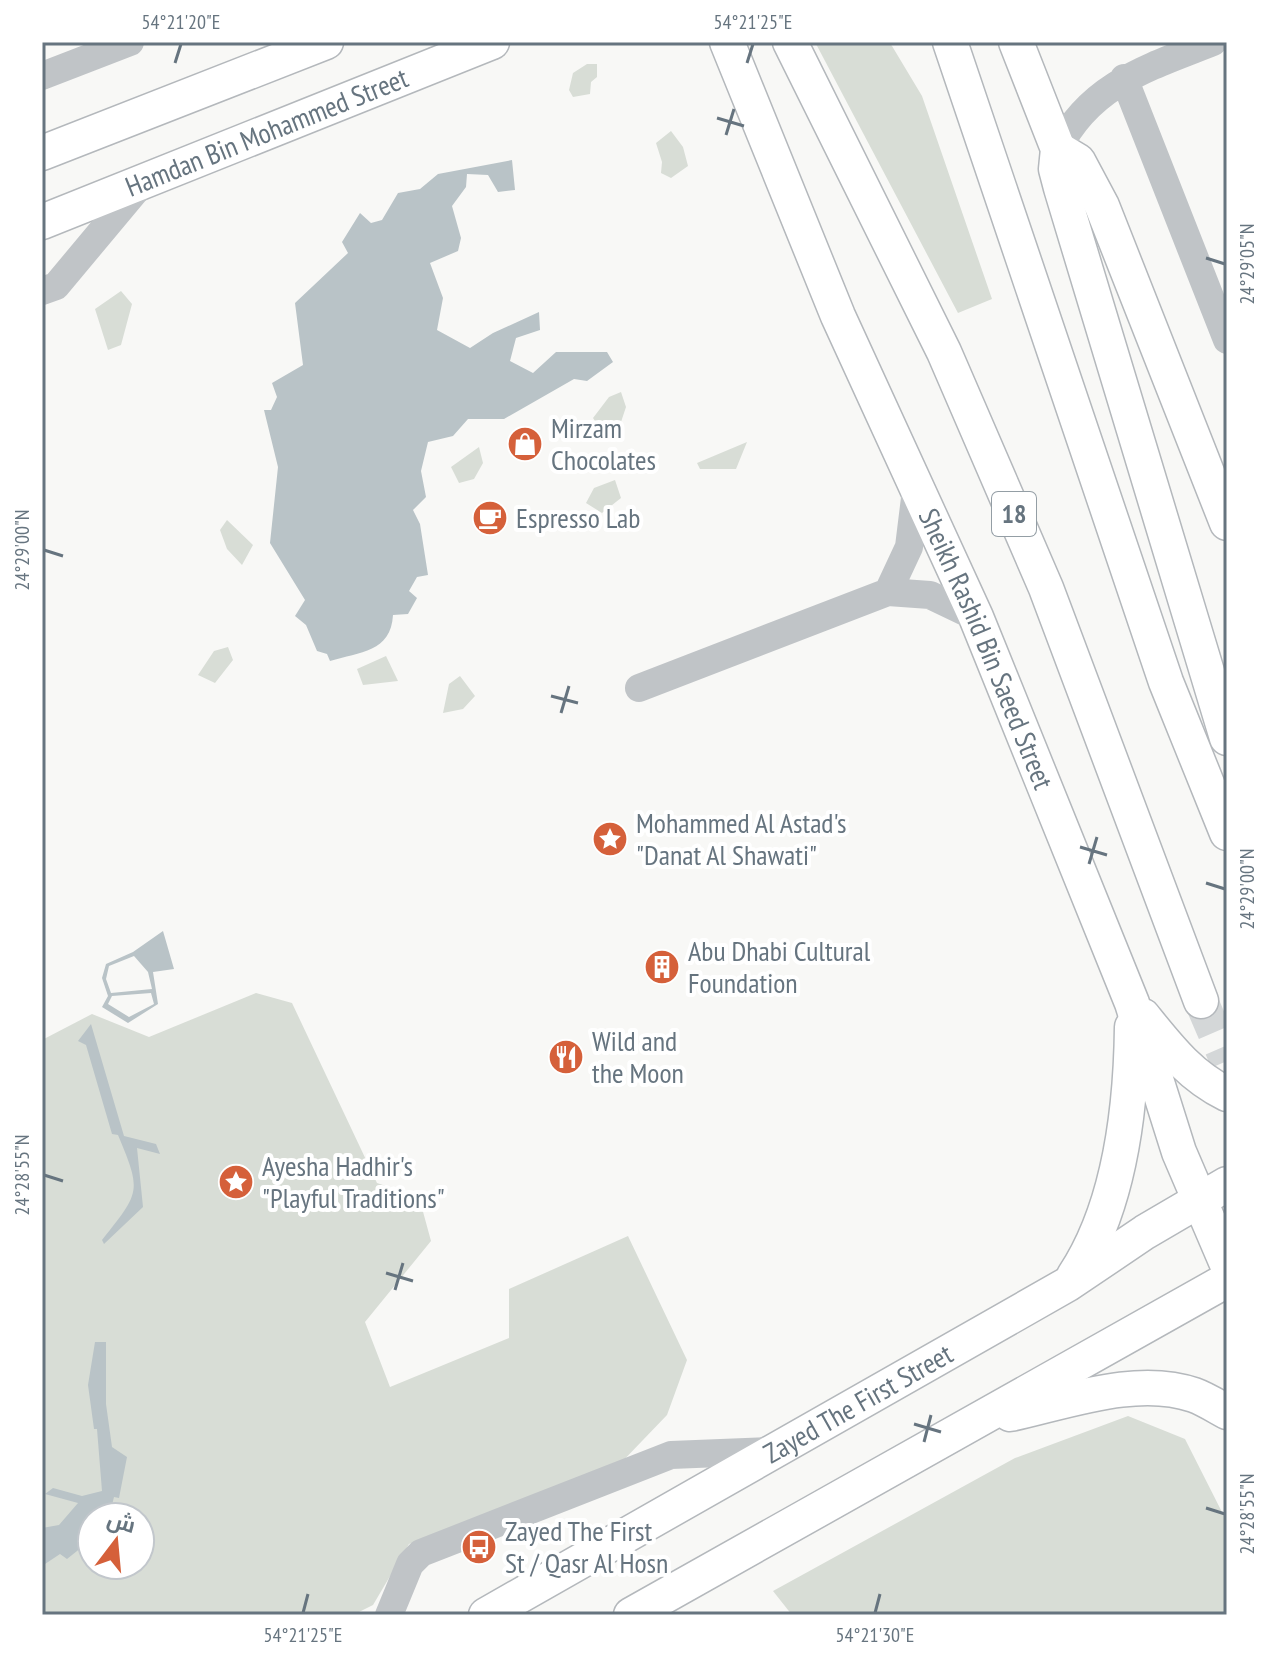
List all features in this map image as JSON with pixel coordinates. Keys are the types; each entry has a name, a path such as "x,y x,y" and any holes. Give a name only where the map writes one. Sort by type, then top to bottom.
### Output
{"main road":[{"path":"42,153 326,42"},
{"name":"Hamdan Bin Mohammed Street","path":"42,222 492,42"},
{"path":"700,42 732,54"},
{"name":"18","path":"790,42 944,352 1040,574 1201,1001"},
{"path":"925,42 969,106"},
{"path":"950,42 969,106 1166,682 1227,833"},
{"path":"1016,42 1058,149 1056,169 1061,188 1227,738"},
{"name":"Sheikh Rashid Bin Saeed Street","path":"732,54 838,316 976,617 1132,1003 1173,1135 1218,1195 1227,1264"},
{"path":"1058,149 1078,161 1102,206 1218,477 1227,523"},
{"path":"1132,1003 1182,1064 1207,1084 1227,1094"},
{"path":"1068,1284 1099,1232 1109,1205 1132,1054 1132,1003"},
{"path":"1182,1064 1227,1074"},
{"name":"Zayed The First Street","path":"486,1615 1068,1284 1218,1195"},
{"path":"631,1615 1227,1280"},
{"path":"978,1421 1126,1390 1163,1388 1194,1395 1227,1412"}],"street":[{"path":"1058,149 1067,131 1092,101 1124,78 1213,42"},
{"path":"42,76 117,45"},
{"path":"1124,78 1227,340"},
{"path":"42,291 56,286 142,183"},
{"path":"888,592 909,547 916,490"},
{"path":"639,688 888,592 930,595 976,617"},
{"path":"389,1615 410,1564 421,1553 671,1455 773,1451"}],"shaded area":[{"path":"815,42 889,42 892,46 922,96 992,299 958,313"},
{"path":"587,64 597,64 597,77 591,82 590,94 573,97 569,90 573,73"},
{"path":"671,131 683,147 688,166 671,178 661,173 662,162 656,143"},
{"path":"512,160 515,190 498,192 488,175 467,174 466,187 452,206 461,238 458,251 430,263 443,298 437,330 470,348 493,333 539,312 540,330 516,338 510,361 533,373 556,352 607,352 613,362 587,381 574,379 504,419 468,419 453,436 428,442 421,471 426,497 413,510 420,524 428,575 417,577 409,591 417,598 408,614 393,615 387,637 363,652 330,661 327,654 317,651 306,625 295,616 305,600 270,543 278,467 264,410 271,410 277,397 272,383 303,365 295,303 348,253 342,242 360,213 371,223 382,220 398,193 420,189 438,174"},
{"path":"121,291 132,304 121,345 108,350 95,309"},
{"path":"621,392 626,407 619,428 603,433 593,418 609,397"},
{"path":"747,442 736,469 700,469 697,463"},
{"path":"479,447 483,463 474,479 459,483 451,467"},
{"path":"615,480 621,498 602,513 586,503 594,488"},
{"path":"227,520 253,545 242,565 227,549 220,530"},
{"path":"228,647 233,660 215,683 198,675 214,651"},
{"path":"386,656 398,681 363,685 357,669"},
{"path":"460,676 475,696 463,709 443,713 449,684"},
{"path":"163,931 174,969 153,972 158,1004 128,1023 102,1007 108,996 102,978 106,964 133,952","holes":["134,956 148,972 152,989 111,993 106,979 109,966","151,993 154,1004 129,1017 108,1004 112,996"]},
{"path":"256,993 292,1003 377,1183 419,1197 431,1241 365,1322 390,1387 509,1338 509,1289 628,1236 687,1360 667,1415 618,1466 409,1544 373,1605 353,1615 42,1615 42,1040 92,1014 149,1037"},
{"path":"91,1024 124,1136 156,1144 160,1154 137,1148 143,1207 104,1244 102,1240 130,1201 134,1181 118,1135 112,1134 86,1045 78,1041"},
{"path":"95,1342 106,1342 106,1404 112,1447 127,1457 119,1498 114,1497 113,1501 76,1502 45,1494 53,1488 82,1496 102,1491 97,1429 94,1429 88,1385"},
{"path":"1128,1416 1185,1439 1227,1522 1227,1615 792,1615 773,1591 1015,1458"},
{"path":"76,1505 76,1552 67,1559 60,1554 42,1566 42,1528 59,1525"}],"tunnel":[{"path":"1201,1001 1227,1061"}],"place":[{"name":"Mirzam Chocolates","path":"525,444"},
{"name":"Espresso Lab","path":"490,518"},
{"name":"Mohammed Al Astad's \"Danat Al Shawati\"","path":"610,839"},
{"name":"Abu Dhabi Cultural Foundation","path":"662,967"},
{"name":"Wild and the Moon","path":"566,1057"},
{"name":"Ayesha Hadhir's \"Playful Traditions\"","path":"236,1182"},
{"name":"Zayed The First St / Qasr Al Hosn","path":"479,1547"}]}
